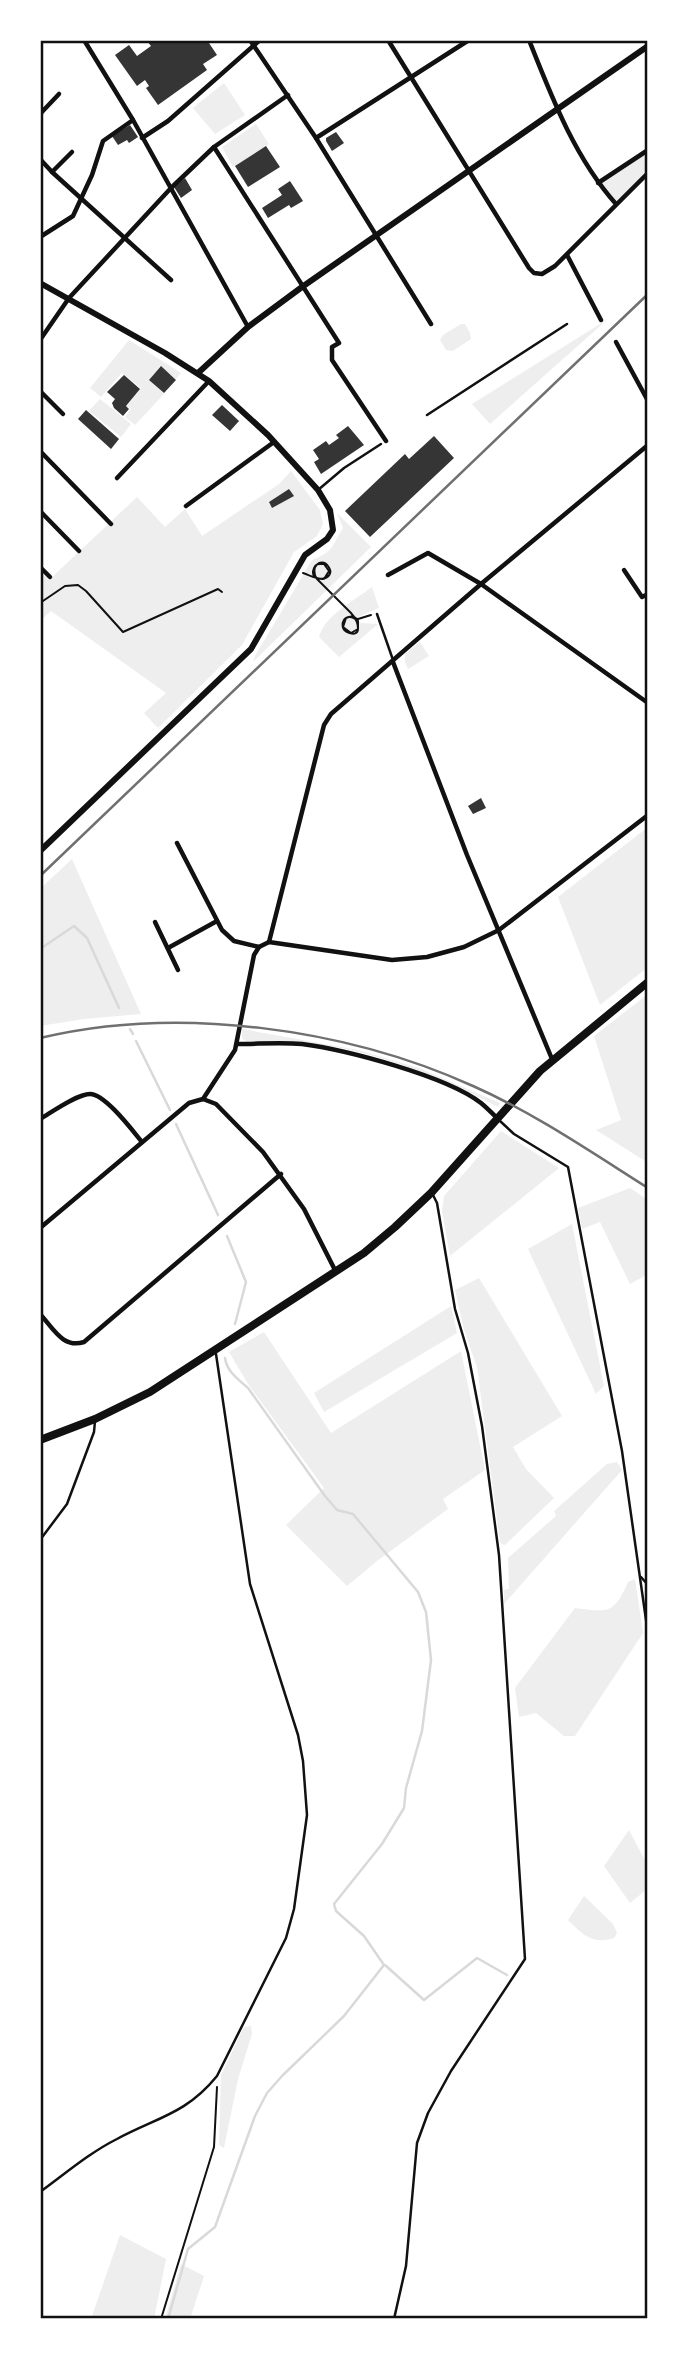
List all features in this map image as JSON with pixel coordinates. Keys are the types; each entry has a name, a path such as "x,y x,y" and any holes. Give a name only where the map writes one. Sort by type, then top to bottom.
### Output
{"main road":[{"path":"40,1440 95,1419 150,1392 336,1273 377,1243 498,1119 552,1059 648,982"}],"street":[{"path":"84,40 134,120 247,327"},
{"path":"142,138 168,121 252,43 260,40"},
{"path":"388,40 534,273 542,274 555,266 648,173"},
{"path":"316,138 412,77 459,43 469,40"},
{"path":"529,40 557,110 598,183 616,204"},
{"path":"252,43 316,138 431,324"},
{"path":"198,373 247,327 302,287 648,46"},
{"path":"40,114 59,94"},
{"path":"40,340 69,299 171,188 214,147 288,95"},
{"path":"40,237 73,216 103,141 134,120"},
{"path":"214,147 339,343 332,347 332,360 384,443"},
{"path":"598,183 648,150"},
{"path":"52,172 72,152"},
{"path":"40,159 171,280"},
{"path":"567,255 601,320"},
{"path":"40,283 209,381 274,442 318,490 330,510 333,530 327,539 309,550 251,649 40,851"},
{"path":"616,342 648,401"},
{"path":"117,478 209,381"},
{"path":"40,391 62,414"},
{"path":"186,506 274,442"},
{"path":"269,943 324,725 344,703 481,584 648,444"},
{"path":"40,451 111,524"},
{"path":"40,511 79,551"},
{"path":"388,576 428,553 481,584 648,703"},
{"path":"40,567 50,577"},
{"path":"624,570 642,597 648,594"},
{"path":"393,662 467,855 552,1059"},
{"path":"177,843 217,921 234,941 259,947 269,943 366,957 407,959 446,953 499,930 648,815"},
{"path":"168,948 217,921"},
{"path":"155,922 178,970"},
{"path":"203,1099 237,1044 254,955 259,947"},
{"path":"237,1044 300,1044 347,1053 414,1072 480,1102 498,1119"},
{"path":"40,1119 79,1097 97,1095 142,1142"},
{"path":"40,1228 189,1103 203,1099 216,1104 239,1125 281,1174 309,1218 336,1273"},
{"path":"40,1314 64,1341 69,1344 84,1342 281,1174"}],"lane":[{"path":"427,415 567,324"},
{"path":"318,490 344,468 384,443"},
{"path":"377,614 393,662"},
{"path":"498,1119 514,1134 568,1167 622,1451 648,1634"},
{"path":"394,2319 407,2266 417,2143 428,2113 451,2070 525,1959 498,1544 482,1426 455,1309 437,1203 428,1190"},
{"path":"40,2192 107,2144 180,2110 204,2091 217,2076 289,1929 298,1894 307,1815 301,1747 250,1584 215,1350"},
{"path":"40,1540 67,1504 93,1432 95,1419"},
{"path":"640,1577 648,1585"}],"path":[{"path":"324,579 329,573 328,567 322,564 315,567 314,575 358,620 358,629 353,633"},
{"path":"322,564 314,569 314,575 318,579 324,579"},
{"path":"296,570 324,579"},
{"path":"40,603 65,586 78,585 86,590 123,632 218,589 222,592"},
{"path":"346,618 357,620 377,614"},
{"path":"346,618 354,617 358,621 358,629 353,633"},
{"path":"346,618 343,623 345,631 353,633"},
{"path":"161,2319 214,2147 217,2076"}],"shaded area":[{"path":"224,83 245,115 215,134 193,108"},
{"path":"256,124 269,144 233,167 222,147"},
{"path":"648,150 648,173 616,204 598,183"},
{"path":"608,319 490,424 472,404"},
{"path":"465,324 471,339 453,351 446,350 440,340 443,335"},
{"path":"129,340 181,373 176,379 160,366 149,380 164,394 135,425 125,417 131,409 127,406 141,388 122,373 101,397 90,388"},
{"path":"100,399 131,424 121,437 89,411"},
{"path":"291,471 320,510 323,524 317,536 294,552 242,645 158,728 144,713 166,693 51,611 40,621 40,571 49,580 137,497 165,527 185,509 202,536 279,484"},
{"path":"337,513 371,547 253,662 312,560 329,551 334,544 343,528"},
{"path":"372,587 379,608 358,617 360,623 378,624 339,657 319,637 334,615"},
{"path":"420,642 429,656 408,669 405,654"},
{"path":"648,827 648,967 600,1005 558,897"},
{"path":"72,859 141,1014 40,1026 40,889"},
{"path":"648,994 648,1163 596,1130 621,1120 594,1036"},
{"path":"242,1029 358,1050 419,1068 500,1103 498,1107 413,1069 367,1054 304,1043 247,1042 242,1038"},
{"path":"501,1131 559,1168 450,1256 442,1211 444,1196"},
{"path":"630,1188 648,1200 648,1274 630,1284 600,1222 582,1229 578,1208"},
{"path":"572,1224 604,1386 596,1394 528,1249"},
{"path":"479,1278 562,1416 513,1447 526,1469 554,1498 505,1545 500,1543 477,1367 464,1330 455,1290"},
{"path":"451,1306 457,1333 324,1412 314,1393"},
{"path":"264,1332 331,1433 461,1351 485,1470 443,1499 448,1509 347,1586 286,1525 324,1488 248,1384 229,1352"},
{"path":"617,1462 622,1470 504,1604 504,1590 509,1589 508,1558 556,1516 554,1511 607,1464"},
{"path":"635,1579 643,1633 575,1736 564,1736 536,1713 519,1717 515,1688 575,1608 608,1609 618,1601 628,1582"},
{"path":"629,1830 648,1866 647,1889 630,1903 604,1866"},
{"path":"584,1896 613,1924 617,1933 614,1938 594,1939 568,1920"},
{"path":"251,2026 252,2034 238,2079 224,2148 219,2145 221,2075 244,2027"},
{"path":"120,2235 166,2259 154,2319 91,2319"},
{"path":"181,2264 204,2276 190,2319 165,2319"}],"building":[{"path":"146,40 207,40 217,55 203,64 207,70 158,105 146,88 149,86 145,80 137,86 115,55 129,45 137,56 151,46"},
{"path":"130,125 138,137 129,143 127,140 118,145 112,136"},
{"path":"336,132 344,143 332,151 326,138"},
{"path":"266,146 280,167 248,187 235,166"},
{"path":"185,178 192,190 181,198 174,187"},
{"path":"290,181 303,201 291,208 289,205 268,218 262,208 282,195 278,189"},
{"path":"161,366 176,380 164,393 149,380"},
{"path":"124,375 140,389 126,406 129,409 123,416 114,408 112,403 115,399 107,392"},
{"path":"222,405 239,421 230,431 212,415"},
{"path":"86,410 119,439 111,449 78,419"},
{"path":"348,426 364,445 321,474 314,462 319,459 313,450 326,441 329,445 339,438 336,435"},
{"path":"434,436 454,458 370,537 345,511 405,454 409,459"},
{"path":"289,489 294,496 272,508 269,502"},
{"path":"481,798 486,808 473,814 468,806"}],"waterway":[{"path":"40,949 74,926 87,938 119,1008"},
{"path":"130,1029 133,1034"},
{"path":"136,1041 170,1110"},
{"path":"176,1124 218,1215"},
{"path":"227,1236 246,1282 235,1324"},
{"path":"168,2319 188,2249 215,2227 255,2116 267,2093 344,2016 384,1965 364,1936 336,1911 334,1904 382,1844 404,1808 406,1788 422,1731 431,1660 426,1612 418,1592 353,1514 337,1510 325,1496 248,1388 231,1371 225,1358"},
{"path":"385,1965 424,2000 477,1958 507,1975"}],"railway":[{"path":"40,876 648,294"},
{"path":"40,1038 93,1028 148,1023 204,1023 260,1028 371,1049 473,1086 518,1108 648,1188"}]}
